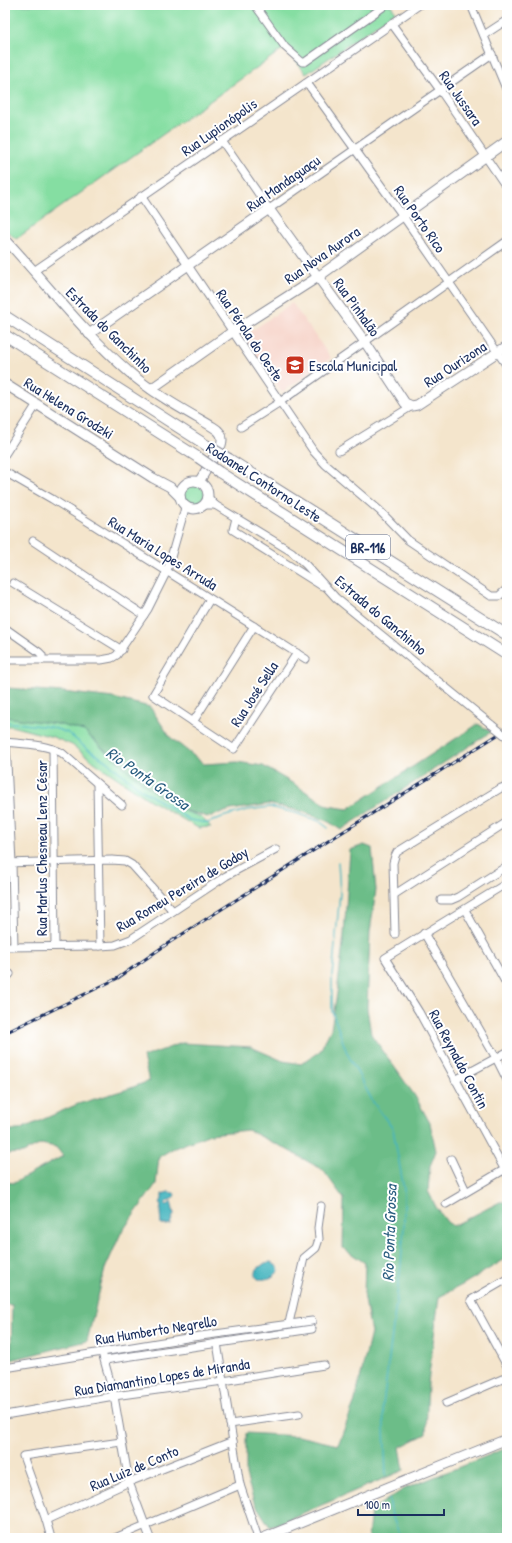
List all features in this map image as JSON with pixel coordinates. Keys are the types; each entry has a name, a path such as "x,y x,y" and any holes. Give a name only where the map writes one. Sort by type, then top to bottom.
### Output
{"highway":[{"name":"Rodoanel Contorno Leste","path":"5,316 507,635"},
{"name":"Rodoanel Contorno Leste","path":"5,335 507,656"}],"main road":[{"name":"Rua Nova Aurora","path":"151,389 232,332 318,277 507,142"},
{"name":"Rua Mandaguaçu","path":"90,334 269,209"},
{"name":"Rua Pinhalão","path":"269,209 366,342 405,403 414,406"},
{"name":"Estrada do Ganchinho","path":"5,239 90,334 129,373 151,389 213,426 221,433 223,441 222,445 199,482"},
{"name":"Rua Ourizona","path":"414,406 507,346"},
{"name":"Rua Helena Grodzki","path":"5,384 153,478 170,487 185,506"},
{"name":"Rua Helena Grodzki","path":"118,456 172,482 185,485"},
{"path":"192,482 199,482 207,489 206,501 197,509 185,506 181,493 185,485 192,482"},
{"path":"263,1538 507,1439"}],"street":[{"path":"255,5 285,47 302,62 305,62 384,5"},
{"name":"Rua Lupionópolis","path":"34,271 141,196 308,84 419,5"},
{"path":"471,5 492,54 505,78 507,91"},
{"path":"484,35 507,20"},
{"name":"Rua Jussara","path":"392,24 440,90 507,188"},
{"name":"Rua Mandaguaçu","path":"269,209 492,54"},
{"name":"Rua Porto Rico","path":"308,84 403,216 507,366"},
{"name":"Rua Pinhalão","path":"222,141 269,209"},
{"name":"Rua Pérola do Oeste","path":"141,196 314,452 325,464 380,511 408,540 491,596 499,596 507,589"},
{"path":"241,427 280,402 366,342 507,241"},
{"path":"5,454 37,404"},
{"path":"339,451 414,406"},
{"name":"Rua Maria Lopes Arruda","path":"5,472 52,499 306,659"},
{"name":"Estrada do Ganchinho","path":"206,501 215,505 296,555 328,590 507,737"},
{"path":"5,660 101,660 112,658 117,655 122,650 144,615 166,571 185,506"},
{"path":"236,518 233,530 328,590"},
{"path":"33,541 144,615"},
{"path":"13,584 122,650"},
{"path":"210,599 153,695 193,722 254,626"},
{"path":"5,628 39,652 42,656 42,660"},
{"name":"Rua José Sella","path":"193,722 234,749 296,653"},
{"path":"14,947 8,863 5,742 53,749 62,753 122,805"},
{"name":"Rua Marlus Chesneau Lenz César","path":"53,749 55,946"},
{"path":"97,784 100,946"},
{"path":"395,934 393,862 397,852 501,788 507,786"},
{"path":"395,894 507,822"},
{"name":"Rua Romeu Pereira de Godoy","path":"5,947 100,946 115,944 131,939 226,876 276,849"},
{"path":"8,863 99,860 129,862 173,911"},
{"path":"441,900 451,900 458,897 507,866"},
{"path":"506,887 424,933 496,1058 507,1080"},
{"path":"465,910 507,985"},
{"name":"Rua Reynaldo Contin","path":"424,933 385,958 419,1012 506,1171"},
{"path":"455,1080 507,1052"},
{"path":"451,1158 466,1191"},
{"path":"446,1204 466,1191 506,1171"},
{"path":"289,1324 304,1258 316,1248 319,1239 318,1228 321,1206"},
{"path":"507,1278 471,1300 507,1366"},
{"name":"Rua Humberto Negrello","path":"5,1368 312,1321"},
{"name":"Rua Humberto Negrello","path":"105,1360 312,1328"},
{"path":"217,1343 240,1484 258,1538"},
{"path":"102,1352 114,1396 129,1482 150,1538"},
{"name":"Rua Diamantino Lopes de Miranda","path":"5,1415 114,1396 324,1365"},
{"path":"446,1403 507,1377"},
{"path":"230,1424 299,1414"},
{"name":"Rua Luiz de Conto","path":"46,1520 129,1482 233,1441"},
{"path":"51,1538 23,1456 121,1442"},
{"path":"115,1538 240,1484"}],"shaded area":[{"path":"292,303 331,358 282,392 243,337"}],"green space":[{"path":"5,5 391,5 395,12 306,74 292,55 283,49 16,239 5,229"},
{"path":"194,484 202,487 205,495 202,503 194,506 186,503 183,495 186,487"},
{"path":"7,688 63,692 113,698 150,707 170,737 204,764 237,762 263,766 328,806 348,809 478,724 491,732 341,830 329,822 305,812 269,804 231,810 208,817 179,809 151,790 84,731 58,724 5,717 5,691"},
{"path":"5,717 58,724 84,731 104,750 179,809 201,817 211,827 198,828 148,799 72,745 53,737 11,726 5,726"},
{"path":"364,845 372,848 376,890 370,932 367,1008 371,1034 415,1096 430,1123 436,1151 430,1166 428,1191 436,1207 447,1222 453,1226 500,1202 507,1202 507,1258 439,1297 428,1383 426,1434 400,1447 404,1470 270,1527 254,1502 246,1475 246,1433 298,1436 338,1445 354,1404 371,1333 364,1294 365,1263 343,1248 344,1199 323,1170 248,1130 210,1134 172,1149 159,1157 156,1184 121,1233 105,1269 87,1341 11,1360 12,1305 5,1304 5,1182 14,1183 63,1156 56,1147 41,1144 23,1153 5,1154 5,1130 19,1130 78,1104 149,1081 143,1057 182,1043 251,1047 283,1061 301,1064 320,1051 331,1029 337,993 344,935 350,850"},
{"path":"507,1448 507,1538 368,1538 371,1510 404,1489"}],"water":[{"path":"168,1192 174,1193 175,1195 165,1204 168,1205 171,1201 174,1214 170,1224 166,1225 161,1224 160,1203 162,1194"},
{"path":"271,1262 278,1267 279,1271 270,1278 258,1279 255,1276 257,1269 265,1263"}],"waterway":[{"name":"Rio Ponta Grossa","path":"5,722 51,727 68,733 142,790 190,820 208,823 222,817 247,810 270,807 296,813 319,821 328,828"},
{"name":"Rio Ponta Grossa","path":"338,862 340,893 332,976 332,1011 347,1053 373,1102 393,1129 404,1190 404,1227 401,1264 383,1405 386,1476"},
{"path":"389,1499 392,1516 401,1538"}],"railway":[{"path":"5,1033 118,978 167,944 507,729"}],"place":[{"name":"Escola Municipal","path":"295,365"}]}
